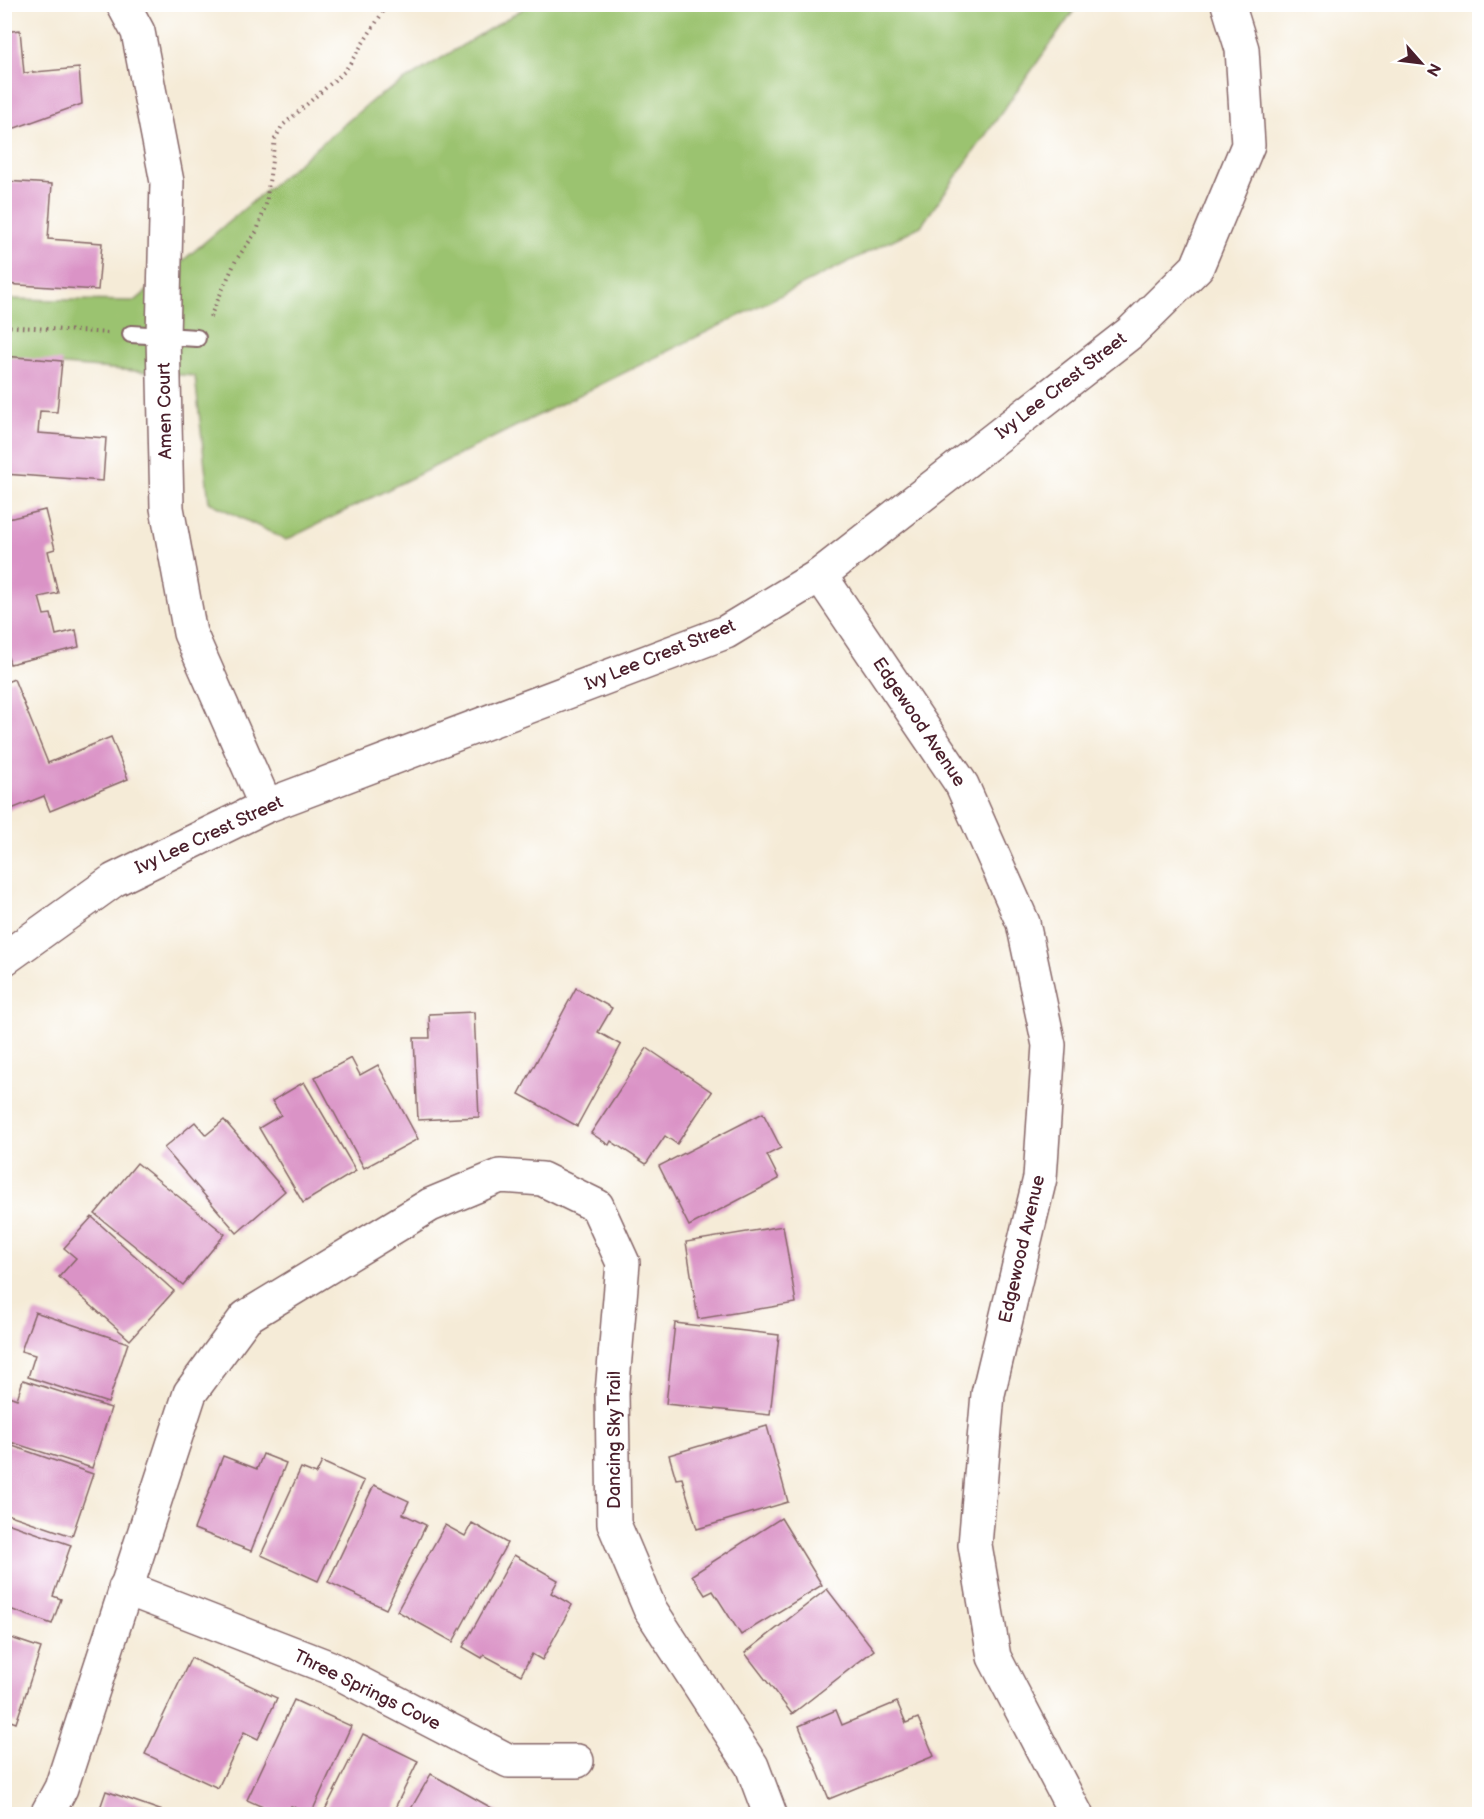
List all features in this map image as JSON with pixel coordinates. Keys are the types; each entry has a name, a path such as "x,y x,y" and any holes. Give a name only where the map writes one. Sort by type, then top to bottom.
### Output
{"street":[{"name":"Amen Court","path":"123,4 138,32 167,182 163,336 167,508 190,633 266,806"},
{"name":"Ivy Lee Crest Street","path":"4,959 114,880 266,806 726,632 820,575 1130,333 1197,267 1248,145 1242,49 1228,4"},
{"name":"Edgewood Avenue","path":"820,575 962,785 1023,923 1046,1034 1048,1045 1040,1178 988,1394 975,1545 994,1657 1076,1815"},
{"name":"Dancing Sky Trail","path":"125,1588 190,1393 246,1317 430,1205 500,1176 542,1179 597,1206 623,1263 612,1393 614,1524 650,1609 752,1766 770,1815"},
{"name":"Three Springs Cove","path":"125,1588 328,1667 509,1761 577,1761"},
{"path":"47,1815 61,1788 125,1588"}],"lane":[{"path":"131,334 197,338"}],"path":[{"path":"197,338 209,323 223,283 257,231 266,204 275,139 282,126 345,71 388,4"},
{"path":"4,326 131,334"}],"green space":[{"path":"529,5 1078,5 921,226 286,540 209,502 195,376 5,360 4,299 135,301 374,99"}],"building":[{"path":"20,30 24,73 79,68 82,104 4,132 4,32"},
{"path":"4,181 52,184 48,239 102,243 98,290 4,284"},
{"path":"4,356 62,361 57,412 40,411 38,433 106,438 103,481 4,474"},
{"path":"45,510 55,549 48,551 58,593 39,597 44,615 51,614 56,635 76,630 79,647 10,664 8,657 4,657 4,520"},
{"path":"14,679 48,763 111,737 128,779 50,811 44,796 4,812 4,683"},
{"path":"576,988 612,1008 598,1032 621,1045 577,1126 519,1094"},
{"path":"474,1012 479,1117 418,1120 414,1038 430,1038 429,1014"},
{"path":"647,1048 712,1092 677,1144 665,1136 646,1164 611,1141 609,1145 591,1133"},
{"path":"351,1058 360,1075 378,1065 418,1139 364,1168 315,1077"},
{"path":"304,1082 356,1171 303,1203 259,1128 281,1115 272,1101"},
{"path":"763,1113 781,1148 767,1155 779,1179 689,1226 659,1166"},
{"path":"224,1120 285,1191 237,1233 164,1148 195,1122 206,1135"},
{"path":"137,1163 225,1234 183,1285 95,1214"},
{"path":"92,1217 174,1291 130,1340 59,1277 76,1258 64,1248"},
{"path":"783,1226 796,1303 698,1319 686,1242"},
{"path":"35,1312 128,1343 108,1403 28,1377 35,1355 21,1351"},
{"path":"675,1323 779,1335 770,1415 666,1404"},
{"path":"23,1380 111,1408 92,1468 4,1440 4,1401 6,1395 17,1399"},
{"path":"767,1426 788,1502 697,1529 682,1478 676,1479 669,1455"},
{"path":"4,1443 93,1474 72,1536 4,1513"},
{"path":"263,1454 286,1463 251,1551 194,1529 223,1456 257,1469"},
{"path":"322,1462 364,1481 318,1581 261,1555 301,1468 316,1474"},
{"path":"374,1485 409,1501 403,1514 426,1525 386,1609 328,1582"},
{"path":"781,1518 822,1585 741,1635 713,1591 705,1595 692,1575"},
{"path":"4,1522 71,1545 53,1596 61,1599 52,1624 4,1607"},
{"path":"472,1523 507,1543 453,1642 397,1611 445,1525 465,1536"},
{"path":"514,1555 558,1580 551,1593 572,1605 542,1660 532,1654 521,1675 484,1655 482,1658 463,1647"},
{"path":"827,1589 874,1650 792,1714 745,1653"},
{"path":"5,1636 41,1648 16,1723 5,1719"},
{"path":"191,1658 277,1698 258,1739 244,1732 218,1788 145,1754"},
{"path":"294,1700 351,1726 311,1814 291,1806 286,1814 278,1814 247,1800"},
{"path":"897,1702 906,1723 918,1718 934,1756 829,1799 799,1726 836,1710 842,1725"},
{"path":"363,1734 418,1761 392,1814 323,1814"},
{"path":"431,1774 499,1812 497,1814 408,1814"},
{"path":"106,1791 171,1814 98,1814"}]}
